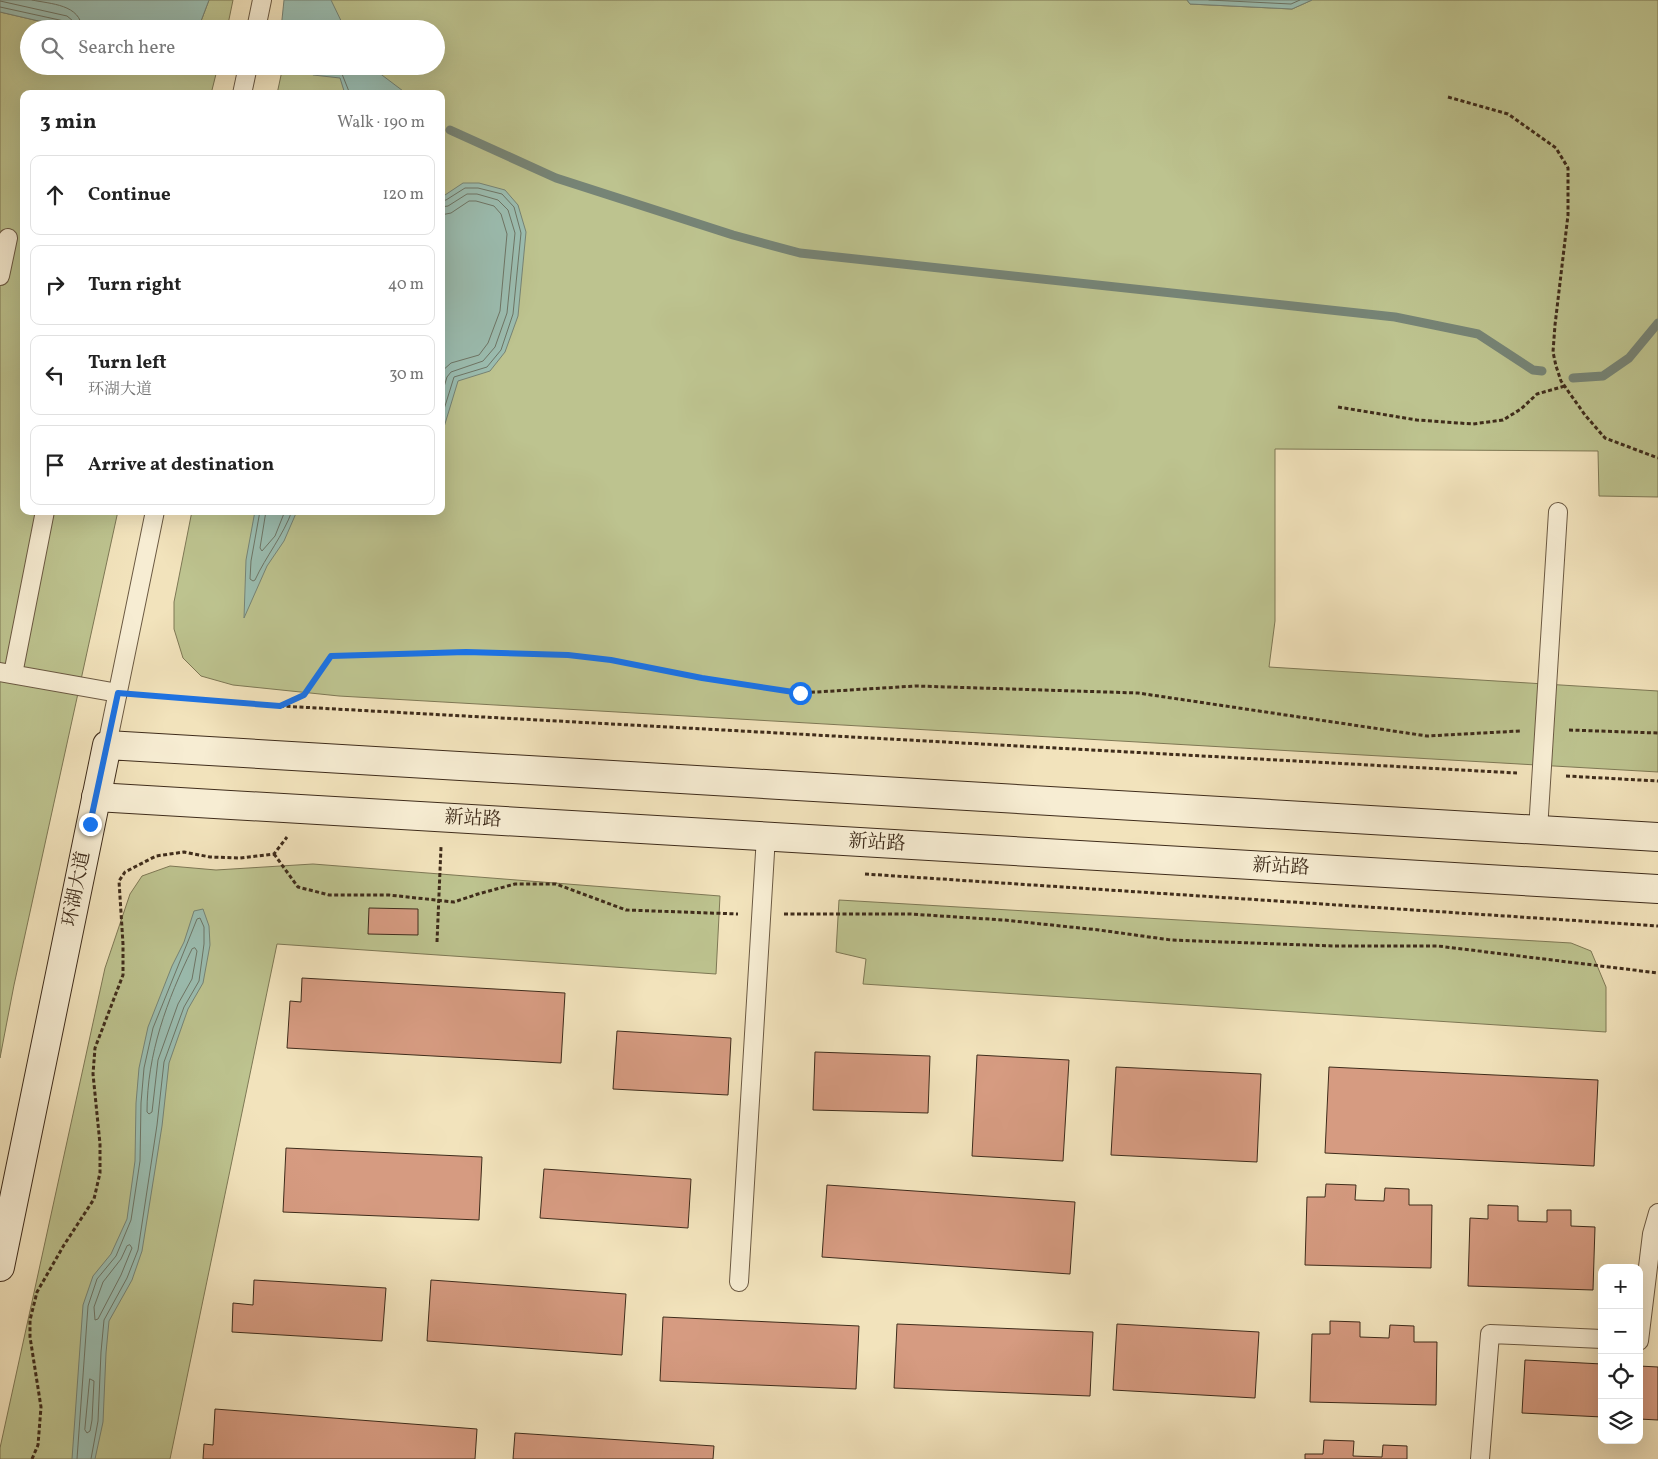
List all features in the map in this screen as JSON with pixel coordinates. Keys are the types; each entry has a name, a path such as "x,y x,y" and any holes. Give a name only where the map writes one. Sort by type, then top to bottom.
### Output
{"street":[{"name":"环湖大道","path":"0,1267 107,745"},
{"path":"107,745 1658,837"},
{"name":"新站路","path":"96,797 1658,889"}],"lane":[{"path":"258,20 262,0"},
{"path":"243,90 246,75"},
{"path":"0,276 10,238"},
{"path":"1538,830 1558,512"},
{"path":"43,515 6,673 118,693"},
{"name":"环湖大道","path":"107,745 154,515"},
{"path":"739,1282 766,836"},
{"path":"1643,1309 1652,1234 1658,1213"},
{"path":"1480,1459 1490,1334 1598,1339"}],"path":[{"path":"1448,97 1508,114 1556,148 1568,168 1568,215 1554,352 1556,366 1561,381 1606,438 1658,458"},
{"path":"1338,407 1417,420 1473,424 1503,420 1521,409 1537,394 1565,386"},
{"path":"280,706 304,695 331,656 466,652 568,655 611,660 702,678 800,693 916,686 1138,693 1427,736 1544,730 1658,733"},
{"path":"118,693 280,706 1658,781"},
{"path":"32,1459 38,1444 40,1406 30,1336 30,1320 37,1292 64,1244 94,1198 100,1172 100,1144 92,1074 95,1048 123,975 119,881 125,872 156,856 184,852 210,857 240,858 274,854 310,809"},
{"path":"278,836 287,837"},
{"path":"431,846 451,847"},
{"path":"437,942 441,847"},
{"path":"274,854 298,887 329,895 389,895 454,902 515,884 556,884 626,910 762,914 910,914 1004,920 1171,940 1333,946 1438,946 1658,973"},
{"path":"864,874 1658,926"}],"green space":[{"path":"209,0 233,0 229,20 201,20"},
{"path":"297,0 1187,0 1190,4 1292,9 1312,0 1658,0 1658,497 1599,496 1598,451 1275,449 1275,621 1269,667 1658,691 1658,772 339,696 233,685 201,676 183,658 174,629 174,602 191,515 445,515 445,90 278,90 281,75 445,75 445,20 293,20"},
{"path":"0,12 34,20 20,20 20,75 216,75 212,90 20,90 20,515 117,515 14,985 0,1058"},
{"path":"313,864 720,896 716,974 277,944 170,1459 0,1459 0,1448 105,968 130,894 142,876 170,866 216,870"},
{"path":"839,900 1571,943 1591,951 1606,987 1606,1032 863,984 866,959 836,952"}],"water":[{"path":"0,0 209,0 201,20 34,20 0,12"},
{"path":"284,0 331,0 341,20 282,20"},
{"path":"1187,0 1312,0 1292,9 1190,4"},
{"path":"313,75 382,75 402,90 344,90 340,78"},
{"path":"463,183 479,183 505,190 518,205 526,232 518,316 505,352 490,371 458,381 445,424 445,195"},
{"path":"254,515 295,515 284,541 267,566 244,618 246,560"},
{"path":"203,909 209,926 210,945 203,983 188,1009 169,1063 162,1126 142,1251 132,1280 109,1321 103,1422 95,1459 72,1459 83,1305 93,1276 111,1254 127,1219 135,1161 139,1068 148,1027 172,966 184,942 194,911"}],"building":[{"path":"369,908 418,909 418,935 368,934"},
{"path":"302,978 565,993 561,1063 287,1048 290,1001 301,1002"},
{"path":"617,1031 731,1038 728,1095 613,1089"},
{"path":"815,1052 930,1056 928,1113 813,1110"},
{"path":"977,1055 1069,1060 1063,1161 972,1156"},
{"path":"1116,1067 1261,1074 1257,1162 1111,1155"},
{"path":"1329,1067 1598,1080 1594,1166 1325,1153"},
{"path":"286,1148 482,1157 479,1220 283,1212"},
{"path":"544,1169 691,1179 688,1228 540,1218"},
{"path":"1326,1184 1356,1185 1355,1200 1384,1201 1385,1188 1409,1189 1409,1205 1432,1205 1431,1268 1305,1265 1307,1197 1325,1197"},
{"path":"827,1185 1075,1202 1070,1274 822,1257"},
{"path":"1488,1205 1518,1206 1518,1221 1547,1222 1547,1210 1571,1210 1571,1226 1595,1227 1593,1290 1468,1286 1470,1218 1488,1219"},
{"path":"254,1280 386,1288 382,1341 232,1332 233,1303 253,1305"},
{"path":"431,1280 626,1294 622,1355 427,1341"},
{"path":"663,1317 859,1326 856,1389 660,1381"},
{"path":"1330,1321 1360,1322 1360,1337 1389,1338 1390,1325 1414,1326 1414,1342 1437,1342 1436,1405 1310,1402 1312,1334 1330,1334"},
{"path":"897,1324 1093,1332 1090,1396 894,1388"},
{"path":"1117,1324 1259,1332 1255,1398 1113,1390"},
{"path":"1525,1360 1598,1364 1598,1417 1522,1413"},
{"path":"1643,1366 1658,1367 1658,1420 1643,1419"},
{"path":"215,1409 477,1429 475,1459 203,1459 204,1444 213,1445"},
{"path":"515,1433 714,1446 713,1459 513,1459"},
{"path":"1324,1440 1354,1441 1353,1456 1382,1457 1383,1445 1407,1446 1407,1459 1305,1459 1305,1454 1323,1454"}],"waterway":[{"path":"450,130 556,178 733,235 800,253 1395,317 1478,334 1533,370 1542,371"},
{"path":"1573,378 1603,376 1629,358 1658,323"}],"route":[{"path":"90,824 118,693 280,706 304,695 331,656 466,652 568,655 611,660 702,678 800,693"}]}
